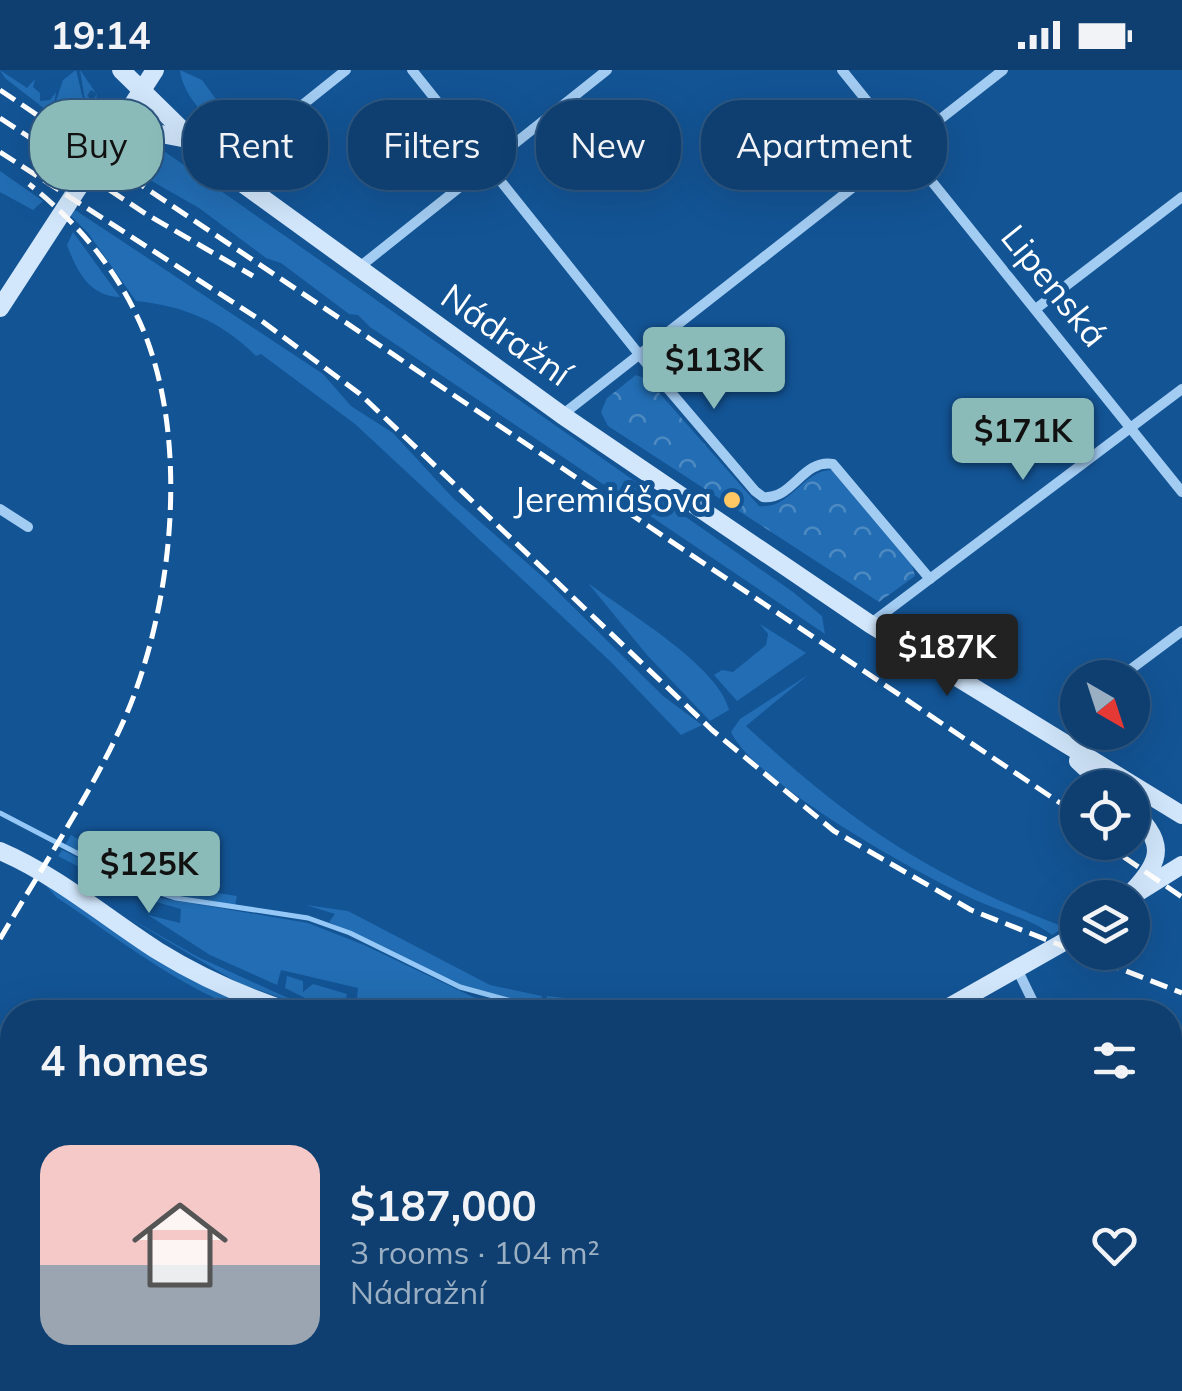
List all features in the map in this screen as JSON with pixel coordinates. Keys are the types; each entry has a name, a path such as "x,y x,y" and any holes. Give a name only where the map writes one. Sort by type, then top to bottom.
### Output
{"main road":[{"name":"Nádražní","path":"121,70 183,135"},
{"path":"136,100 156,70"},
{"path":"0,308 78,190"},
{"name":"Nádražní","path":"253,190 356,270 562,415 870,624 1182,815"},
{"path":"1048,734 1087,770"},
{"path":"1145,880 1157,854 1150,827"},
{"path":"0,851 65,886 162,953 254,1000"},
{"path":"1150,884 1182,864"},
{"path":"963,1000 1060,945"}],"street":[{"path":"308,100 346,70"},
{"path":"412,70 436,100"},
{"path":"516,141 607,70"},
{"name":"Lipenská","path":"842,70 867,100"},
{"path":"947,114 1003,70"},
{"path":"356,270 455,190"},
{"path":"508,190 638,353 762,498 780,496 812,467 832,464 930,579"},
{"path":"562,415 850,190"},
{"name":"Lipenská","path":"941,190 1182,492"},
{"path":"1037,308 1182,198"},
{"path":"870,624 1182,389"},
{"path":"0,509 28,527"},
{"path":"1143,660 1182,631"},
{"path":"1018,971 1032,1000"}],"green space":[{"path":"0,70 27,88 35,79 33,87 40,93 40,100 33,100"},
{"path":"76,70 83,100 56,100 63,80"},
{"path":"80,70 96,93 91,90 87,96 93,100 85,100"},
{"path":"180,70 202,80 217,100 193,100"},
{"path":"163,150 183,164 183,190 219,190 793,592 822,616 825,634 370,327 358,315 349,314 281,263 266,258 199,208 163,187"},
{"path":"0,171 43,201 33,210 0,192"},
{"path":"63,202 323,374 351,406 393,433 453,498 544,578 663,696 702,725 681,735 610,661 355,424 216,325 171,307 136,301 88,233 60,205"},
{"path":"73,232 120,297 100,292 85,280 67,245"},
{"path":"636,375 647,379 759,506 780,502 812,476 832,470 912,565 915,576 879,602 608,426 601,412 607,398"},
{"path":"588,583 690,658 722,693 729,710 710,721 647,655"},
{"path":"760,624 806,653 737,701 714,675 722,670 733,672 766,645 768,634"},
{"path":"808,675 746,726 819,789 890,841 966,885 1060,926 1060,930 1052,935 969,897 876,847 802,800 746,752 731,732 740,719"},
{"path":"71,835 140,874 173,886 237,896 235,906 189,897 127,876 65,845"},
{"path":"62,850 161,898 308,923 486,1000 357,1000 358,988 281,970 277,985 210,955 148,915 180,923 181,909 135,896 58,856"},
{"path":"43,882 236,1000 219,1000 188,984 56,897"},
{"path":"306,905 348,911 490,985 542,996 541,1000 515,1000 460,985 329,922 335,914"},
{"path":"122,914 198,957 292,1000 238,983"},
{"path":"287,976 303,981 303,992 313,984 347,994 346,1000 309,1000 285,988"},
{"path":"547,996 582,1000 547,1000"}],"waterway":[{"path":"0,813 142,887 176,898 308,918 350,933 460,987 508,1000"}],"railway":[{"path":"0,90 1060,803"},
{"path":"0,118 146,214 253,276"},
{"path":"0,152 262,321 360,394 712,730 834,831 971,910 1182,993"},
{"path":"0,939 81,804 124,720 155,624 170,517 165,409 153,358 135,312 89,242 29,184"},
{"path":"1128,860 1182,897"}],"place":[{"name":"Jeremiášova","path":"732,500"}]}
